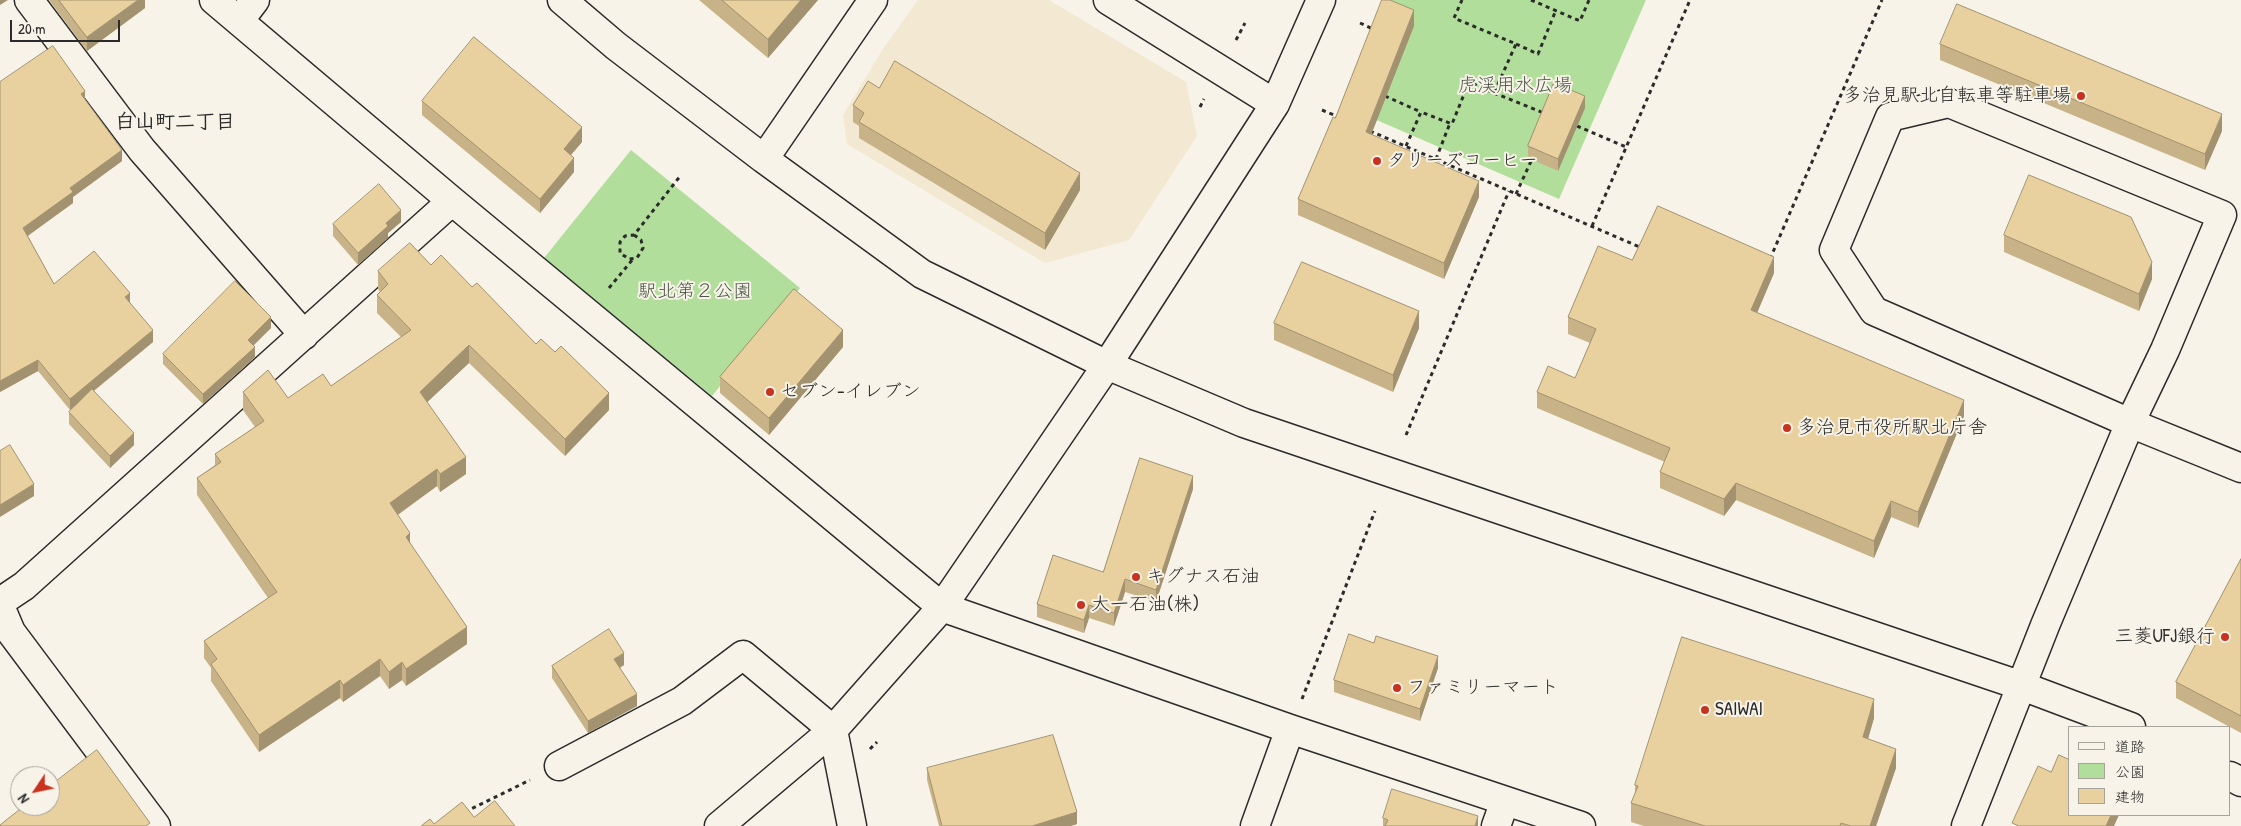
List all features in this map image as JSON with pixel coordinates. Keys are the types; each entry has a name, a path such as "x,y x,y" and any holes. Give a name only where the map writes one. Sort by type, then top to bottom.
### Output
{"street":[{"path":"29,0 142,150 304,335"},
{"path":"214,0 247,10 452,201 942,607 1290,729 1500,814 1580,826"},
{"path":"562,0 616,46 764,159 922,274 1106,365 1244,423 2022,686 2128,726"},
{"path":"764,159 872,0"},
{"path":"1108,0 1275,104"},
{"path":"719,826 833,730 942,607 1106,365 1275,104 1321,0"},
{"path":"1966,826 2130,423 2232,219 1949,103 1890,117 1834,250 1874,310 2130,423 2241,468"},
{"path":"156,826 11,632 0,604 24,586 452,201"},
{"path":"559,766 682,702 743,655 833,730 852,826"},
{"path":"1254,826 1290,729"}],"path":[{"path":"1462,0 1454,18 1538,54 1556,10"},
{"path":"1531,0 1580,21 1589,0"},
{"path":"1592,226 1689,0"},
{"path":"1769,259 1882,0"},
{"path":"1360,23 1376,30"},
{"path":"1494,93 1516,44"},
{"path":"1436,159 1469,82 1546,114"},
{"path":"1385,96 1450,123"},
{"path":"1322,110 1348,121"},
{"path":"1406,146 1421,112"},
{"path":"1577,126 1626,148"},
{"path":"1364,128 1646,249"},
{"path":"1516,194 1532,159"},
{"path":"634,235 641,240 643,248 637,258 629,259 622,256 619,246 622,238 634,235 681,175"},
{"path":"1406,435 1509,191"},
{"path":"1290,729 1375,510"},
{"path":"462,813 559,766"}],"shaded area":[{"path":"918,0 1049,0 1186,82 1197,136 1129,240 1045,263 847,144 843,115 883,49"}],"green space":[{"name":"虎渓用水広場","path":"1387,0 1646,0 1559,199 1342,105"},
{"name":"駅北第２公園","path":"631,150 800,288 712,396 544,258"}],"building":[{"path":"59,0 138,0 87,37"},
{"path":"722,0 801,0 768,39"},
{"path":"1382,0 1390,0 1414,10 1366,132 1479,181 1444,263 1298,199 1333,117 1335,118"},
{"name":"多治見駅北自転車等駐車場","path":"1957,4 2222,114 2205,154 1940,44"},
{"path":"474,37 582,127 564,149 574,158 540,199 422,101"},
{"path":"53,46 85,91 81,94 122,150 70,188 73,192 23,228 54,284 94,251 130,293 125,297 153,330 70,399 38,360 0,381 0,82"},
{"path":"895,61 1080,173 1045,233 859,122 864,113 853,105 868,81 879,88"},
{"path":"1554,83 1585,96 1558,159 1528,146"},
{"path":"2029,175 2131,217 2152,262 2139,294 2004,235"},
{"path":"379,184 401,210 386,223 388,226 358,253 333,224"},
{"name":"多治見市役所駅北庁舎","path":"1658,206 1774,257 1751,310 1964,400 1918,512 1891,501 1874,541 1736,483 1724,499 1660,472 1670,448 1537,392 1548,366 1575,378 1596,329 1568,317 1598,246 1632,260"},
{"path":"410,243 431,265 441,255 472,287 477,283 536,344 541,339 555,352 561,346 609,393 565,439 469,345 420,392 466,457 440,474 437,469 390,503 410,533 406,537 467,627 406,669 402,662 389,672 380,659 343,685 340,680 259,735 211,664 217,659 204,641 277,592 197,478 221,462 215,454 264,421 243,392 268,370 288,398 323,374 331,386 411,330 377,295 388,284 378,271"},
{"path":"1302,262 1419,311 1393,375 1274,323"},
{"path":"235,281 271,317 248,340 255,347 203,394 163,354"},
{"path":"794,289 843,330 769,418 720,377"},
{"path":"92,389 134,433 110,456 69,412"},
{"path":"10,445 34,484 0,505 0,451"},
{"path":"1140,458 1193,476 1156,590 1125,579 1114,613 1089,605 1084,620 1037,604 1053,555 1103,572"},
{"name":"三菱UFJ銀行","path":"2241,559 2241,716 2176,682"},
{"path":"609,629 624,653 614,659 637,694 588,721 552,666"},
{"path":"1349,634 1374,643 1376,636 1438,656 1420,709 1334,680"},
{"path":"1682,637 1874,699 1863,737 1896,749 1870,826 1851,826 1841,823 1840,826 1705,826 1631,803 1638,786 1635,785"},
{"path":"1053,735 1077,812 1032,826 942,826 927,768"},
{"path":"97,750 150,823 146,826 0,826 11,816 60,816 60,778"},
{"path":"2059,755 2068,759 2068,816 2111,816 2106,826 2019,826 2012,823 2038,766 2051,772"},
{"path":"1392,789 1478,816 1475,826 1385,826 1388,820 1383,818"},
{"path":"495,801 515,826 421,826 430,819 434,824 462,802 474,817"}],"place":[{"name":"多治見駅北自転車等駐車場","path":"2081,96"},
{"name":"タリーズコーヒー","path":"1377,161"},
{"name":"セブン-イレブン","path":"770,392"},
{"name":"多治見市役所駅北庁舎","path":"1787,428"},
{"name":"キグナス石油","path":"1136,577"},
{"name":"大一石油(株)","path":"1081,605"},
{"name":"三菱UFJ銀行","path":"2225,637"},
{"name":"ファミリーマート","path":"1397,688"},
{"name":"SAIWAI","path":"1705,710"}],"district":[{"name":"白山町二丁目","path":"175,123"}]}
